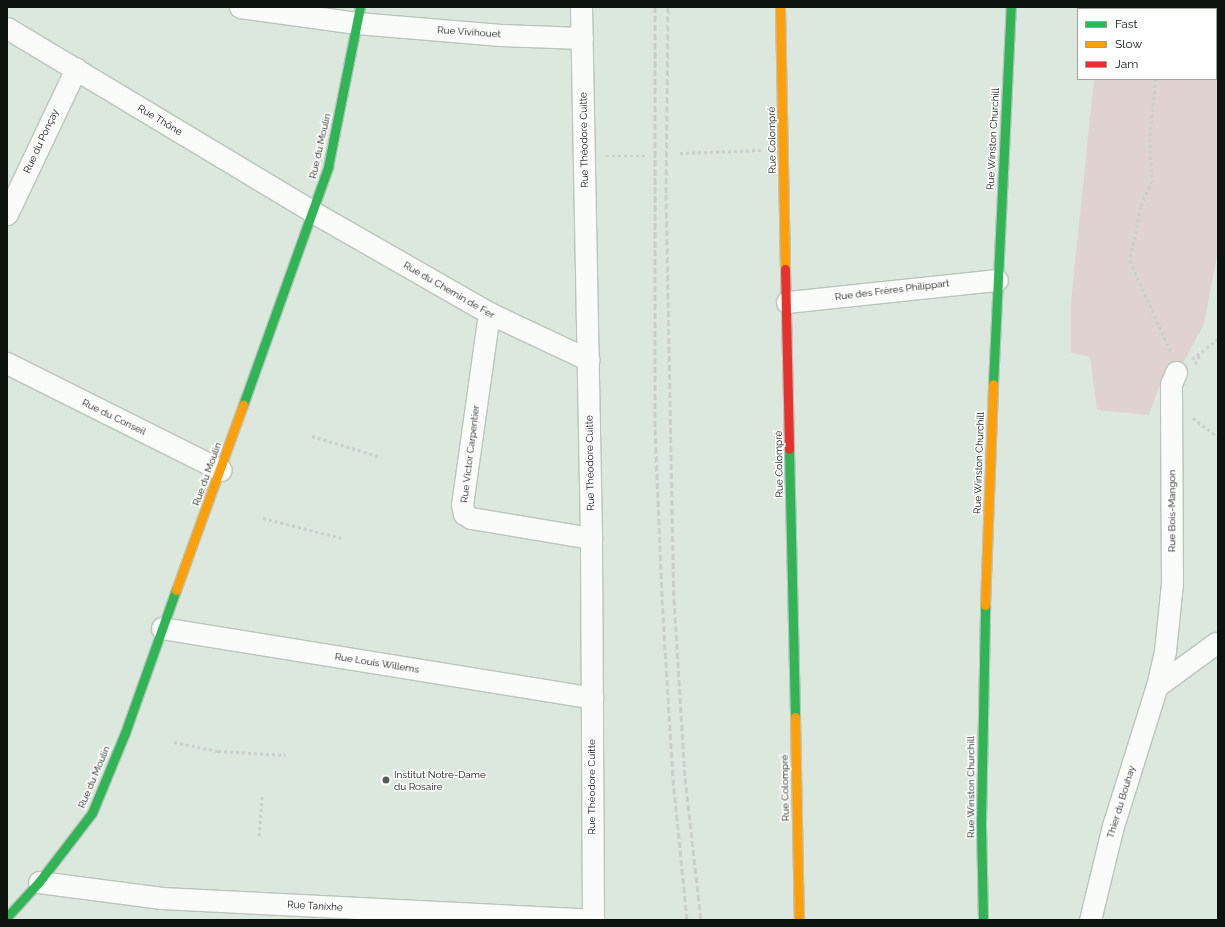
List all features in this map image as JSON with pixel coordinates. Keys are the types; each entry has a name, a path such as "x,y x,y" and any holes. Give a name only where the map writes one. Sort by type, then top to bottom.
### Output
{"street":[{"name":"Rue Vivihouet","path":"240,7 359,15 500,35 582,38"},
{"name":"Rue Théodore Cuitte","path":"581,7 592,538 593,920"},
{"name":"Rue Colompré","path":"780,7 799,920"},
{"name":"Rue Winston Churchill","path":"983,920 984,630 997,280 1011,7"},
{"name":"Rue du Moulin","path":"7,917 39,882 92,813 125,733 162,628 221,470 328,167 359,15"},
{"name":"Rue Thône","path":"7,28 313,212"},
{"name":"Rue du Ponçay","path":"7,214 76,69"},
{"name":"Rue du Chemin de Fer","path":"313,212 489,314 589,360"},
{"name":"Rue des Frères Philippart","path":"787,302 997,280"},
{"name":"Rue Victor Carpentier","path":"489,314 462,504 464,514 471,518 592,538"},
{"name":"Rue du Conseil","path":"7,364 221,470"},
{"name":"Rue Bois-Mangon","path":"1165,651 1172,583 1171,384 1184,370"},
{"name":"Rue Louis Willems","path":"162,628 592,698"},
{"path":"1157,686 1216,643"},
{"name":"Thier du Bouhay","path":"1090,920 1113,826 1157,686 1165,651"},
{"name":"Rue Tanixhe","path":"39,882 162,898 593,920"}],"path":[{"path":"1156,80 1150,139 1152,181 1141,207 1130,261 1170,346 1184,370"},
{"path":"680,153 784,150"},
{"path":"584,155 645,156"},
{"path":"1184,370 1201,352 1218,339"},
{"path":"1184,370 1201,352"},
{"path":"1192,417 1218,438"},
{"path":"312,436 381,457"},
{"path":"263,518 342,538"},
{"path":"174,742 218,751 286,755"},
{"path":"260,836 262,794"}],"shaded area":[{"path":"1218,7 1218,251 1204,324 1183,363 1159,387 1149,415 1097,410 1090,357 1071,353 1071,302 1094,80 1217,80 1217,8 1102,8"}],"railway":[{"path":"655,7 655,429 662,599 673,779 687,920"},
{"path":"668,7 666,194 674,599 685,778 701,920"}],"traffic: fast":[{"path":"243,405 328,167 360,7"},
{"path":"993,384 1011,7"},
{"path":"789,449 795,717"},
{"path":"7,917 39,882 92,813 125,733 176,590"},
{"path":"983,920 981,822 985,605"}],"traffic: slow":[{"path":"780,7 785,269"},
{"path":"985,605 993,384"},
{"path":"176,590 243,405"},
{"path":"795,717 799,920"}],"traffic: jam":[{"path":"785,269 789,449"}],"place":[{"name":"Institut Notre-Dame du Rosaire","path":"386,780"}]}
